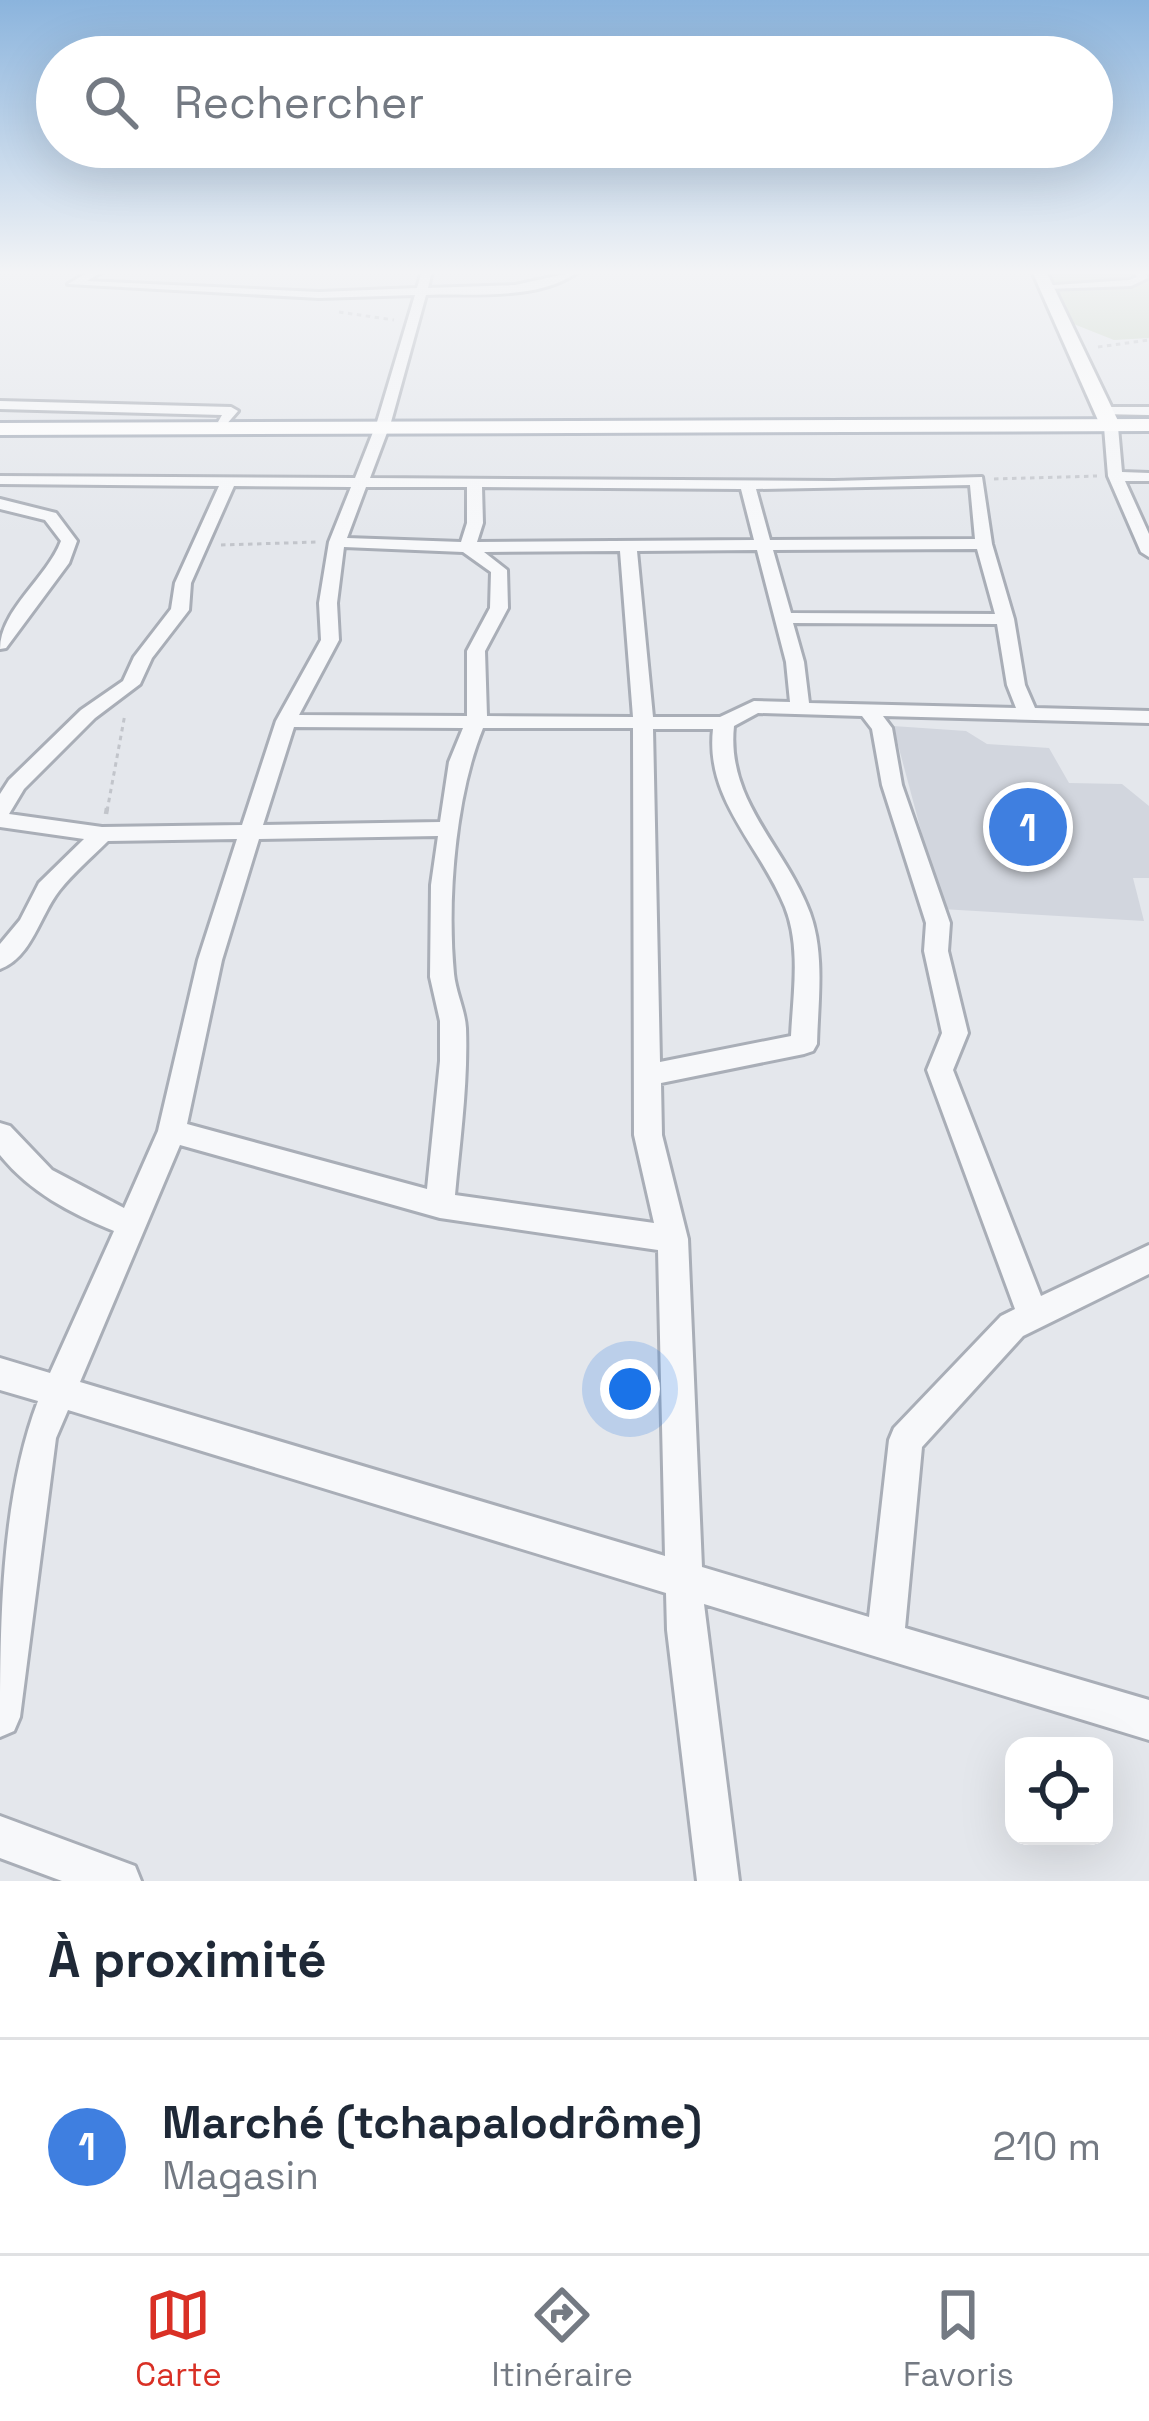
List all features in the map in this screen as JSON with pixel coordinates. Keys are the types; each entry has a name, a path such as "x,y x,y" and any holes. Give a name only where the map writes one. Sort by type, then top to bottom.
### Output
{"main road":[{"path":"0,425 1108,420 1149,424"},
{"path":"0,425 383,424"}],"street":[{"path":"0,1718 20,1608 27,1498 39,1438 172,1131 210,960 286,721 330,640 328,603 337,542 383,424 402,359"},
{"path":"1079,361 1108,420 1115,476 1149,552"},
{"path":"0,405 231,411 225,422"},
{"path":"1108,420 1149,411"},
{"path":"1115,476 1149,477"},
{"path":"0,480 977,480 983,544 1005,619 1016,686 1029,716"},
{"path":"228,482 197,546 180,610 143,657 131,685 88,714 16,784 0,816 102,834 448,829"},
{"path":"467,547 476,523 474,483"},
{"path":"747,483 784,618 800,709"},
{"path":"0,504 51,515 62,521 70,541 61,563 0,644"},
{"path":"337,542 467,547 983,544"},
{"path":"628,546 643,718 648,1135 673,1239 686,1630 718,1881"},
{"path":"440,1205 453,1061 453,1021 442,976 448,829 459,762 478,718 476,651 499,608 499,570 467,547"},
{"path":"784,618 1005,619"},
{"path":"286,721 643,718 724,723 754,707 1149,717"},
{"path":"869,712 882,728 892,785 938,923 936,951 955,1034 940,1070 1033,1316"},
{"path":"646,1075 804,1044 806,980 798,910 734,801 718,748 724,723"},
{"path":"0,961 62,871 102,834"},
{"path":"172,1131 440,1205 673,1239"},
{"path":"0,1134 17,1160 64,1198 130,1224"},
{"path":"884,1640 906,1440 1012,1326 1149,1259"},
{"path":"0,1374 1149,1720"},
{"path":"0,1837 120,1881"}],"path":[{"path":"977,480 1115,476"},
{"path":"197,546 337,542"},
{"path":"102,834 131,685"}],"shaded area":[{"path":"893,726 966,731 987,744 1049,748 1069,783 1122,784 1149,806 1149,878 1133,878 1144,921 942,909"}],"place":[{"name":"Marché (tchapalodrôme)","path":"1028,827"}]}
